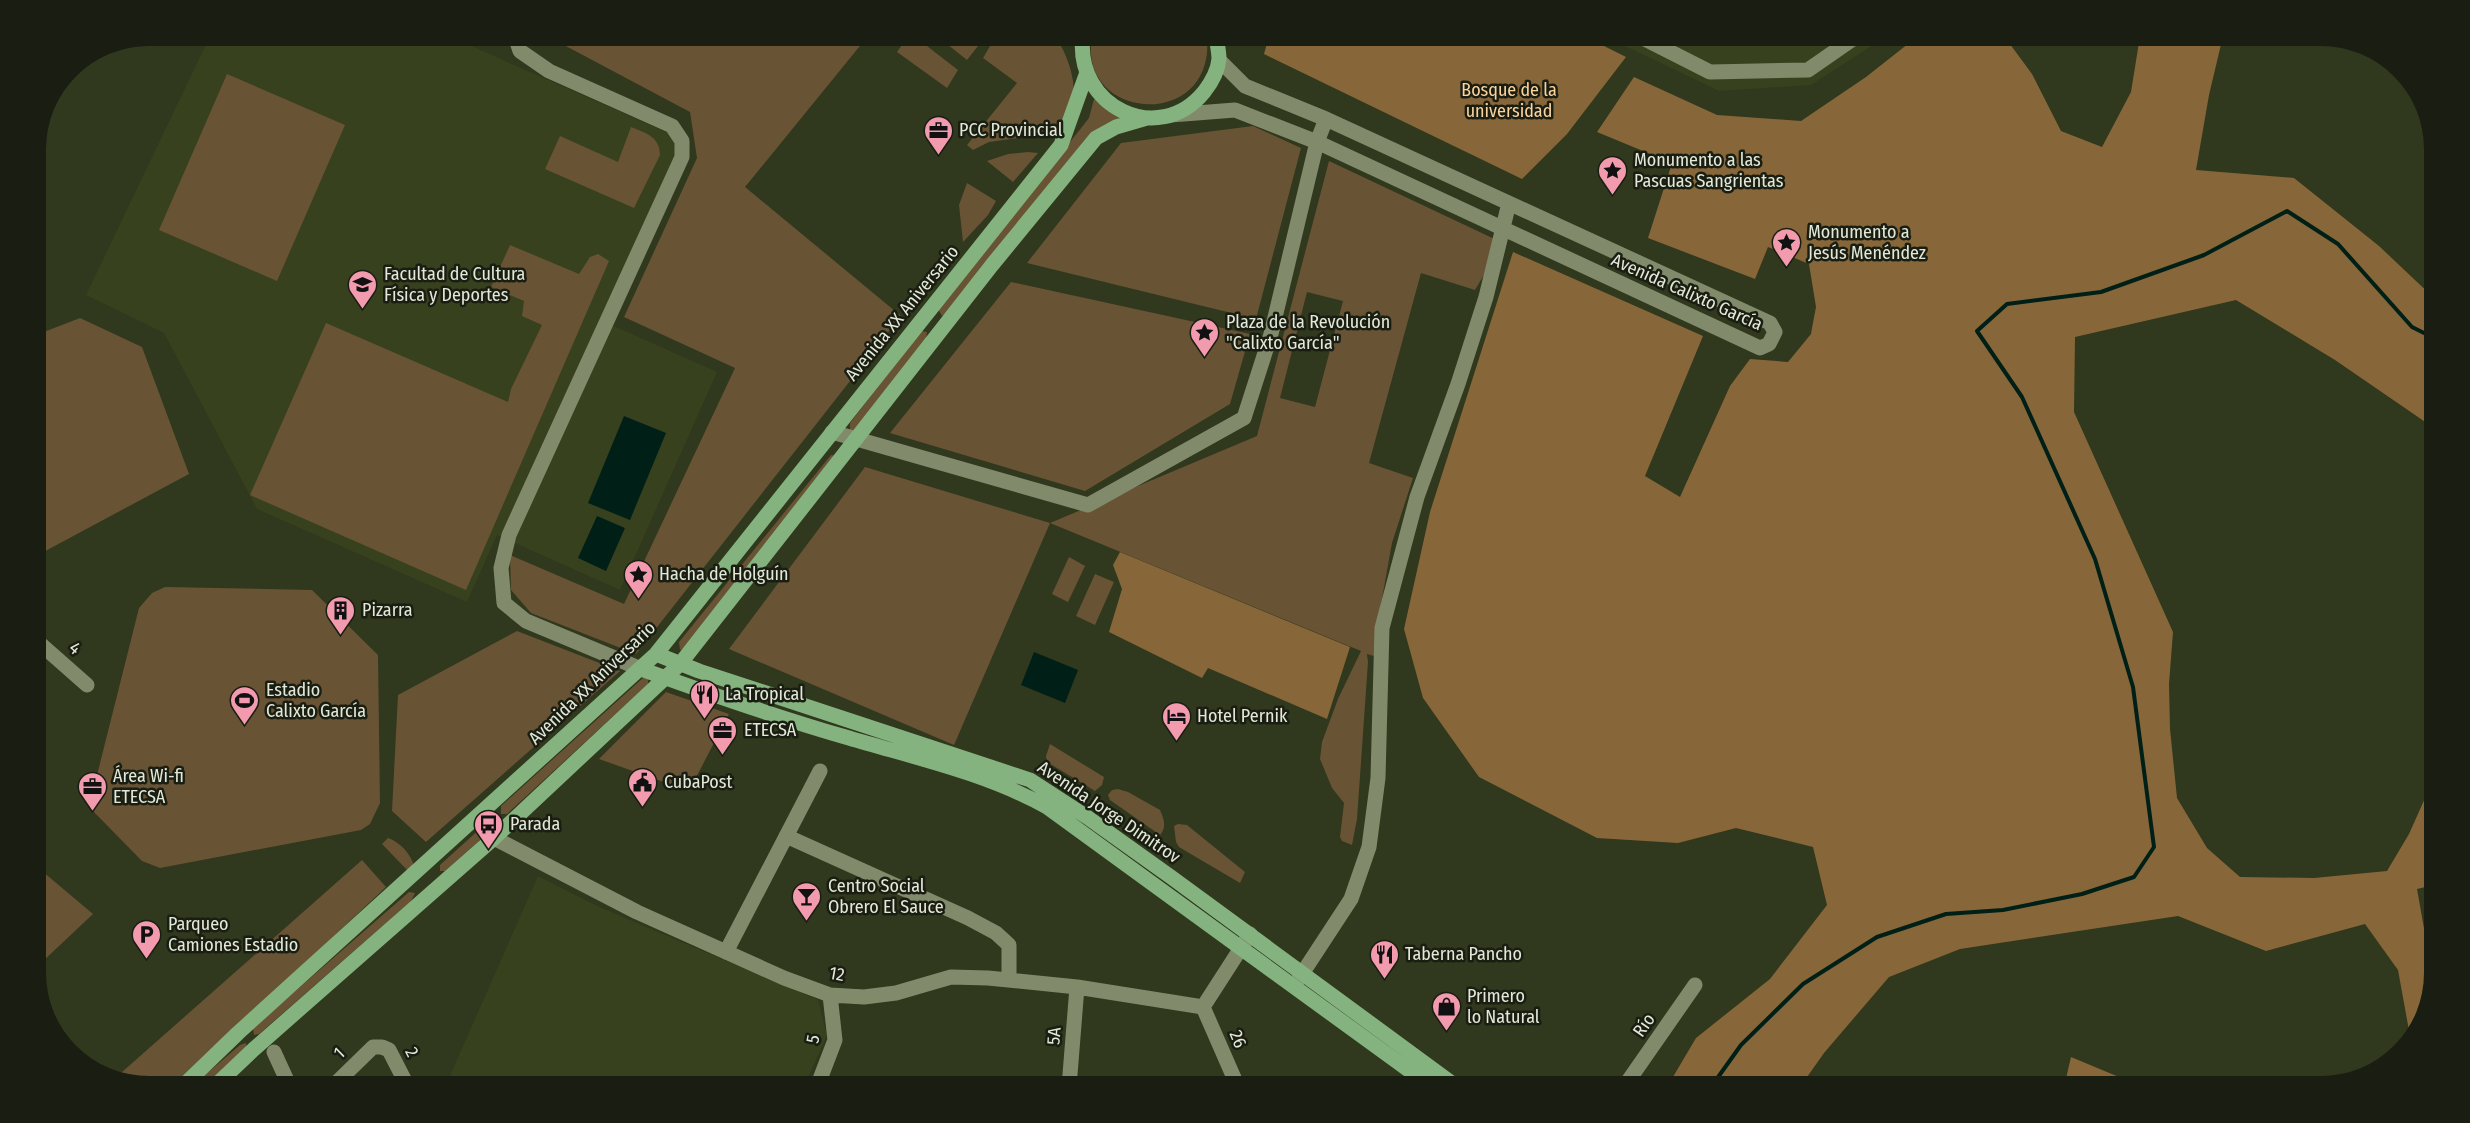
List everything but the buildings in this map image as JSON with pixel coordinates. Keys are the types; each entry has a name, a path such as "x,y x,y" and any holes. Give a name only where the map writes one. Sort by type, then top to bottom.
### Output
{"main road":[{"path":"1082,46 1086,75 1100,97 1121,112 1147,118"},
{"path":"226,1076 494,837 680,664 992,265 1096,138 1116,127 1147,118 1173,115 1196,101 1211,82 1219,60 1218,46"},
{"name":"Avenida XX Aniversario","path":"193,1076 237,1033 656,654 1061,145 1086,75"},
{"name":"Avenida Jorge Dimitrov","path":"656,654 680,664 1030,780 1087,817 1298,979 1441,1076"},
{"name":"Avenida Jorge Dimitrov","path":"641,669 837,735 979,777 1020,792 1047,807 1246,941"},
{"name":"Avenida Jorge Dimitrov","path":"1298,979 1418,1076"}],"street":[{"path":"518,46 520,51 549,72 672,126 682,141 682,157 509,535 501,568 504,603 526,621 641,669"},
{"path":"1659,46 1710,72 1808,70 1843,46"},
{"name":"Avenida Calixto García","path":"1168,115 1235,110 1317,142 1760,348 1769,344 1775,332 1770,323 1326,119 1245,86 1219,60"},
{"path":"832,432 1088,505 1244,418 1271,334 1317,142 1326,119"},
{"path":"1298,979 1351,899 1369,846 1377,778 1382,628 1417,497 1458,384 1486,297 1501,228 1509,203"},
{"name":"4","path":"47,650 87,685"},
{"path":"726,952 820,771"},
{"path":"786,836 968,918 996,933 1009,945 1009,980"},
{"name":"12","path":"494,837 637,912 784,978 830,995 864,997 896,993 951,977 1077,987 1203,1007"},
{"path":"1203,1007 1246,941"},
{"name":"Río","path":"1632,1076 1695,985"},
{"name":"5A","path":"1070,1076 1077,987"},
{"name":"5","path":"821,1076 836,1040 830,995"},
{"name":"26","path":"1203,1007 1233,1076"},
{"name":"1","path":"343,1076 373,1047"},
{"name":"2","path":"373,1047 389,1050 402,1076"},
{"path":"274,1052 285,1076"}],"shaded area":[{"name":"Facultad de Cultura Física y Deportes","path":"205,46 472,46 686,141 605,322 717,372 620,590 497,535 467,602 257,509 164,333 86,295"},
{"path":"566,46 860,46 745,187 901,316 636,654 531,613 511,590 510,555 624,604 735,368 624,317 697,158 690,112"},
{"path":"901,46 927,46 958,70 947,88 897,52"},
{"path":"950,46 978,46 967,60"},
{"path":"990,46 1061,46 1069,66 1074,92 1068,113 1055,133 989,142 973,150 967,145 1017,83 983,58"},
{"path":"1092,46 1206,46 1204,67 1191,89 1170,101 1147,104 1124,99 1104,86 1093,65"},
{"path":"1625,46 1871,46 1811,85 1719,91"},
{"path":"227,74 345,125 277,281 159,230"},
{"path":"1094,99 1123,116 1114,121 942,316 938,309 1089,118"},
{"path":"1253,126 1301,148 1256,319 1027,263 1121,143"},
{"path":"631,127 655,140 660,155 634,208 545,169 560,136 618,162"},
{"path":"1038,153 1013,182 987,161 1008,154"},
{"path":"1329,161 1503,243 1475,290 1421,273 1369,463 1413,478 1392,543 1381,604 1377,657 1367,654 1357,819 1352,845 1342,841 1340,837 1344,803 1332,788 1320,759 1322,742 1338,699 1361,651 1050,523 1257,436","holes":["1307,292 1343,301 1315,407 1280,398"]},
{"path":"967,183 996,201 988,215 963,242 959,205"},
{"path":"510,245 579,274 590,257 598,254 609,261 466,590 250,495 326,323 508,402 511,389 542,325 522,316 524,301 491,287"},
{"path":"1011,282 1250,334 1230,404 1085,491 890,433"},
{"path":"80,318 142,347 189,474 47,550 47,331"},
{"path":"921,331 927,332 926,339 855,430 850,430 850,423"},
{"path":"624,416 666,433 630,520 588,503"},
{"path":"831,455 836,456 685,649 680,650 679,642"},
{"path":"865,467 1050,523 954,745 729,649"},
{"path":"597,516 625,528 606,571 578,558"},
{"path":"1069,557 1085,566 1068,602 1052,594"},
{"path":"1095,574 1114,582 1095,625 1076,616"},
{"name":"Estadio Calixto García","path":"165,587 312,590 378,655 380,803 370,824 361,830 160,868 142,861 89,807 139,608 152,593"},
{"path":"517,631 620,671 426,842 392,811 398,695"},
{"path":"1034,652 1078,670 1065,703 1021,685"},
{"path":"644,677 648,679 648,684 507,814 501,814 501,806"},
{"path":"666,692 729,714 689,791 599,759"},
{"path":"1050,744 1104,777 1102,785 1095,791 1047,762 1046,756"},
{"path":"1118,789 1160,810 1164,826 1160,835 1110,800 1108,795 1112,790"},
{"path":"1187,825 1245,872 1240,883 1179,847 1174,826"},
{"path":"482,827 489,832 445,871 440,871 440,865"},
{"path":"388,838 401,845 408,853 414,866 409,872 382,844"},
{"path":"362,860 386,887 185,1076 129,1075 121,1073"},
{"path":"47,875 93,914 47,957"},
{"path":"538,876 597,906 818,1000 827,1035 809,1076 450,1076"},
{"path":"409,892 415,893 411,901 259,1034 254,1035 253,1028"},
{"path":"246,1043 247,1050 218,1076 204,1076 240,1045"}],"green space":[{"name":"Bosque de la universidad","path":"1266,46 1604,46 1626,57 1567,134 1522,179 1264,54"},
{"path":"1905,46 2011,46 2032,74 2061,131 2102,147 2131,92 2138,46 2221,46 2209,95 2196,170 2294,178 2379,246 2423,288 2423,421 2335,360 2236,300 2075,337 2074,412 2173,632 2169,684 2170,729 2177,798 2207,848 2240,877 2314,878 2387,871 2409,834 2424,801 2424,887 2417,889 2424,928 2424,974 2422,994 2408,1027 2398,970 2365,924 2266,951 2178,916 1960,949 1889,977 1824,1053 1808,1076 1674,1076 1696,1038 1770,979 1827,905 1813,847 1736,828 1678,843 1597,838 1479,777 1423,698 1404,629 1430,512 1513,252 1703,336 1645,476 1680,497 1730,386 1750,359 1788,362 1811,334 1816,307 1809,264 1768,247 1755,279 1648,238 1672,163 1597,132 1634,77 1717,115 1801,121 1866,77"},
{"path":"1120,552 1350,647 1327,719 1208,668 1202,678 1109,632 1122,589 1113,565"},
{"path":"2071,1057 2117,1076 2067,1076"}],"waterway":[{"path":"1719,1076 1741,1045 1803,984 1877,937 1946,914 2003,910 2082,894 2134,877 2154,847 2133,687 2095,559 2022,397 1977,331 2007,304 2101,292 2204,255 2287,211 2338,244 2412,327 2423,333"}],"place":[{"name":"PCC Provincial","path":"938,156"},
{"name":"Monumento a las Pascuas Sangrientas","path":"1613,196"},
{"name":"Monumento a Jesús Menéndez","path":"1787,268"},
{"name":"Facultad de Cultura Física y Deportes","path":"363,310"},
{"name":"Plaza de la Revolución \"Calixto García\"","path":"1205,358"},
{"name":"Hacha de Holguín","path":"638,600"},
{"name":"Pizarra","path":"341,636"},
{"name":"La Tropical","path":"704,720"},
{"name":"Estadio Calixto García","path":"245,726"},
{"name":"Hotel Pernik","path":"1176,742"},
{"name":"ETECSA","path":"723,756"},
{"name":"CubaPost","path":"643,808"},
{"name":"Área Wi-fi ETECSA","path":"92,812"},
{"name":"Parada","path":"489,850"},
{"name":"Centro Social Obrero El Sauce","path":"807,922"},
{"name":"Parqueo Camiones Estadio","path":"147,960"},
{"name":"Taberna Pancho","path":"1384,980"},
{"name":"Primero lo Natural","path":"1446,1032"}]}
